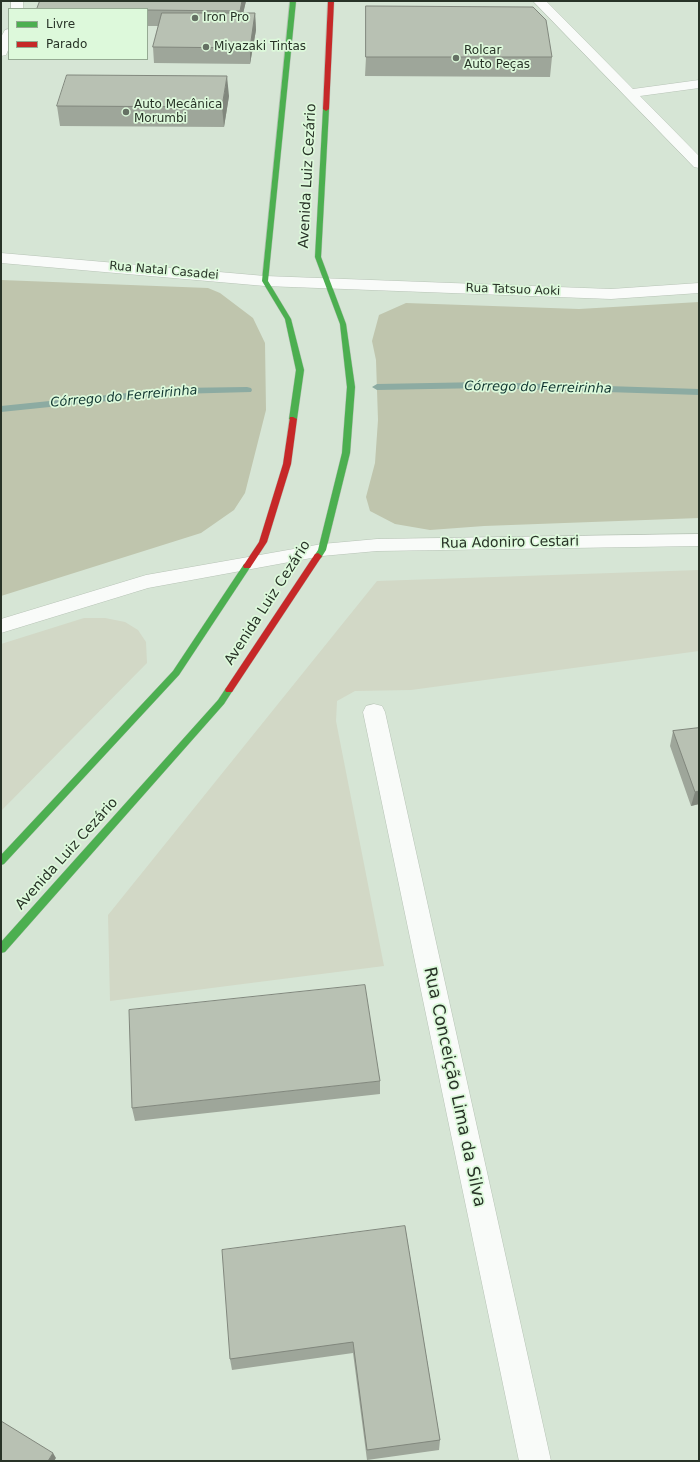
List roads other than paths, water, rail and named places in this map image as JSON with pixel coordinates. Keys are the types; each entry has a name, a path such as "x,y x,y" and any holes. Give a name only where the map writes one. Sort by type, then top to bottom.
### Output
{"street":[{"name":"Avenida Luiz Cezário","path":"264,281 293,1"},
{"name":"Avenida Luiz Cezário","path":"1,949 221,702 322,550 346,453 351,386 343,324 318,257 331,1"},
{"path":"539,1 699,164"},
{"path":"1,52 8,35"},
{"path":"630,93 699,84"},
{"name":"Rua Natal Casadei","path":"1,258 264,281 327,283"},
{"path":"1,861 176,673 263,542 287,464 300,370 288,319 264,281"},
{"name":"Rua Tatsuo Aoki","path":"327,283 611,294 699,288"},
{"name":"Rua Adoniro Cestari","path":"1,626 146,582 322,550 377,545 699,540"},
{"name":"Rua Conceição Lima da Silva","path":"374,712 535,1461"}],"waterway":[{"name":"Córrego do Ferreirinha","path":"377,387 484,385 699,392"},
{"name":"Córrego do Ferreirinha","path":"1,409 176,391 247,390"}],"place":[{"name":"Iron Pro","path":"195,18"},
{"name":"Miyazaki Tintas","path":"206,47"},
{"name":"Rolcar Auto Peças","path":"456,58"},
{"name":"Auto Mecânica Morumbi","path":"126,112"}]}
